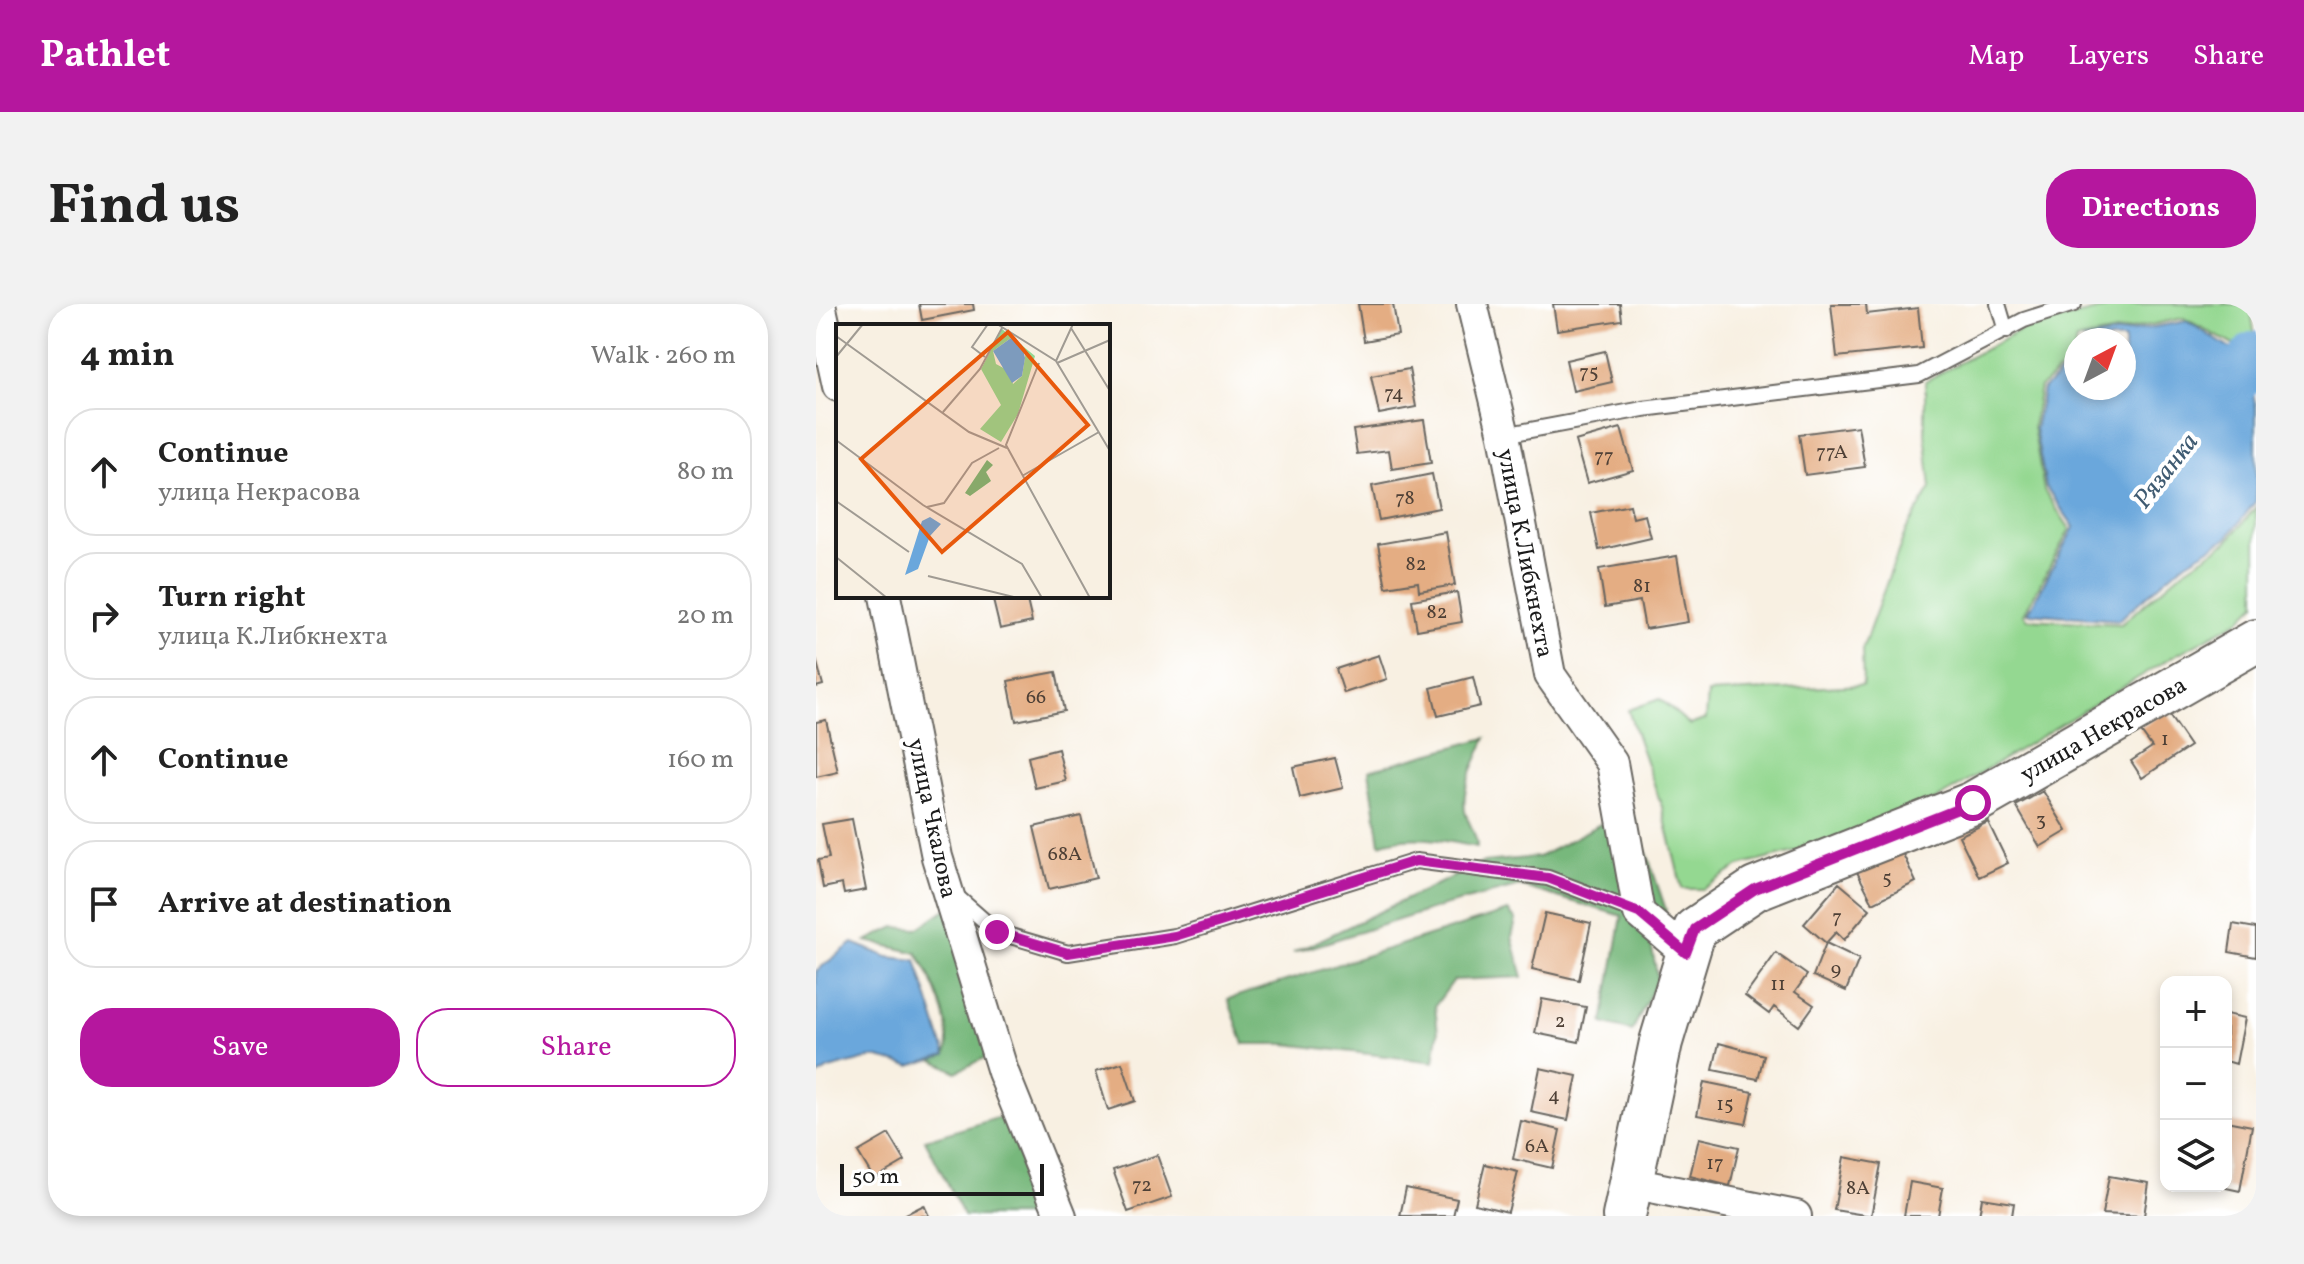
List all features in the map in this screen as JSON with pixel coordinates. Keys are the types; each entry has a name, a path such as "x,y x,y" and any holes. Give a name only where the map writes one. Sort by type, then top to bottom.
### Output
{"street":[{"path":"820,304 836,377"},
{"name":"улица К.Либкнехта","path":"1472,304 1504,435 1550,675 1612,763 1639,913"},
{"name":"улица Чкалова","path":"885,598 946,887 1003,1072 1061,1216"},
{"name":"улица Некрасова","path":"1628,1199 1661,1042 1695,929 1755,889 1973,803 2256,641"},
{"path":"1639,913 1686,953"},
{"path":"1628,1199 1796,1216"}],"lane":[{"path":"1998,304 2006,331"},
{"path":"1504,435 1643,409 1919,375 2024,320 2074,304"},
{"path":"946,887 997,932 1068,953 1175,936 1416,861 1548,878 1639,913"}],"green space":[{"path":"2123,304 2250,304 2256,343 2244,351 2184,318 2135,328 2064,328 2064,367 2040,387 2033,427 2044,490 2070,529 2024,614 2028,619 2121,624 2184,570 2227,542 2256,507 2256,604 2239,621 2179,653 1916,812 1841,840 1739,866 1703,889 1682,889 1662,807 1628,710 1660,699 1690,725 1706,719 1708,693 1863,685 1862,650 1906,530 1931,488 1925,433 1925,381 2023,329"},
{"path":"1486,738 1471,773 1464,801 1477,847 1416,839 1380,844 1369,770"},
{"path":"1623,812 1635,819 1666,910 1650,939 1658,979 1632,1031 1603,1023 1622,916 1520,886 1443,906 1293,953 1484,862 1539,857"},
{"path":"956,902 1001,1050 956,1072 932,1059 946,1055 947,1030 935,989 917,953 866,941 895,927 917,929"},
{"path":"1508,911 1516,920 1512,937 1523,977 1454,980 1435,1006 1438,1033 1434,1062 1286,1044 1244,1044 1228,999"},
{"path":"1004,1116 1042,1216 964,1216 925,1140"}],"water":[{"path":"2187,321 2245,358 2256,407 2256,501 2227,538 2182,565 2119,620 2028,613 2074,527 2046,487 2035,429 2043,389 2064,370 2064,400 2136,400 2136,330"},
{"path":"853,943 888,957 916,960 946,1055 910,1066 874,1057 829,1069 816,1077 816,971"}],"building":[{"path":"919,304 973,304 974,310 922,320"},
{"path":"1358,304 1393,304 1398,335 1364,341"},
{"path":"1553,304 1620,304 1622,320 1557,330"},
{"path":"1831,304 1866,304 1867,314 1918,308 1922,348 1837,357"},
{"path":"1605,351 1612,382 1573,391 1566,360"},
{"path":"1409,369 1416,407 1379,414 1371,376"},
{"path":"1424,420 1431,463 1392,469 1389,450 1357,454 1353,430"},
{"path":"1858,426 1865,467 1805,475 1799,434"},
{"path":"1621,428 1633,470 1587,483 1575,441"},
{"path":"1432,474 1439,508 1379,520 1372,486"},
{"path":"1630,505 1633,518 1645,515 1651,538 1599,550 1591,513"},
{"path":"1446,532 1455,585 1419,591 1418,582 1386,587 1378,544"},
{"path":"1677,556 1688,622 1645,629 1640,601 1605,607 1599,569"},
{"path":"1457,592 1462,622 1417,630 1412,600"},
{"path":"992,598 1026,598 1032,622 1000,629"},
{"path":"1379,655 1387,679 1344,693 1336,669"},
{"path":"816,659 823,685 816,687"},
{"path":"1056,672 1064,711 1016,721 1008,681"},
{"path":"1473,677 1480,706 1438,716 1431,688"},
{"path":"2166,711 2190,746 2142,778 2131,761 2152,747 2139,729"},
{"path":"826,720 838,772 816,777 816,722"},
{"path":"1058,749 1066,781 1035,788 1028,757"},
{"path":"1335,758 1343,788 1300,798 1293,767"},
{"path":"2043,791 2067,831 2040,847 2016,806"},
{"path":"1081,816 1096,878 1049,889 1034,827"},
{"path":"852,819 866,890 844,894 842,884 823,888 818,860 829,858 822,824"},
{"path":"1988,822 2008,863 1979,877 1959,836"},
{"path":"1901,850 1916,882 1873,903 1857,872"},
{"path":"1839,883 1870,909 1844,940 1836,932 1826,943 1804,924"},
{"path":"1545,913 1591,923 1579,980 1532,969"},
{"path":"2233,924 2256,928 2256,957 2229,952"},
{"path":"1826,943 1859,959 1846,991 1813,976"},
{"path":"1776,953 1807,975 1795,992 1814,1005 1799,1026 1774,1007 1769,1014 1745,996"},
{"path":"1542,999 1586,1007 1579,1042 1535,1033"},
{"path":"2232,1015 2245,1018 2236,1064 2232,1063"},
{"path":"1719,1043 1764,1055 1758,1079 1713,1070"},
{"path":"1122,1063 1135,1101 1108,1110 1096,1071"},
{"path":"1540,1068 1577,1076 1568,1120 1531,1112"},
{"path":"1704,1082 1753,1092 1746,1124 1697,1115"},
{"path":"1521,1121 1560,1130 1552,1168 1513,1159"},
{"path":"2232,1122 2252,1126 2240,1191 2232,1189"},
{"path":"889,1134 905,1161 874,1179 858,1152"},
{"path":"1699,1138 1739,1147 1730,1186 1690,1176"},
{"path":"1157,1155 1172,1197 1128,1212 1113,1170"},
{"path":"1844,1157 1881,1164 1871,1216 1834,1210"},
{"path":"1485,1164 1518,1172 1508,1212 1475,1204"},
{"path":"2109,1176 2149,1183 2144,1216 2102,1214"},
{"path":"1910,1182 1943,1188 1938,1216 1904,1216"},
{"path":"1406,1188 1457,1199 1453,1216 1400,1216"},
{"path":"1982,1198 2014,1203 2012,1216 1979,1216"},
{"path":"924,1205 929,1216 902,1216"}],"waterway":[{"name":"Рязанка","path":"2206,418 2256,355"}],"route":[{"path":"997,932 1068,953 1175,936 1416,861 1548,878 1639,913 1686,953 1695,929 1755,889 1973,803"}]}
